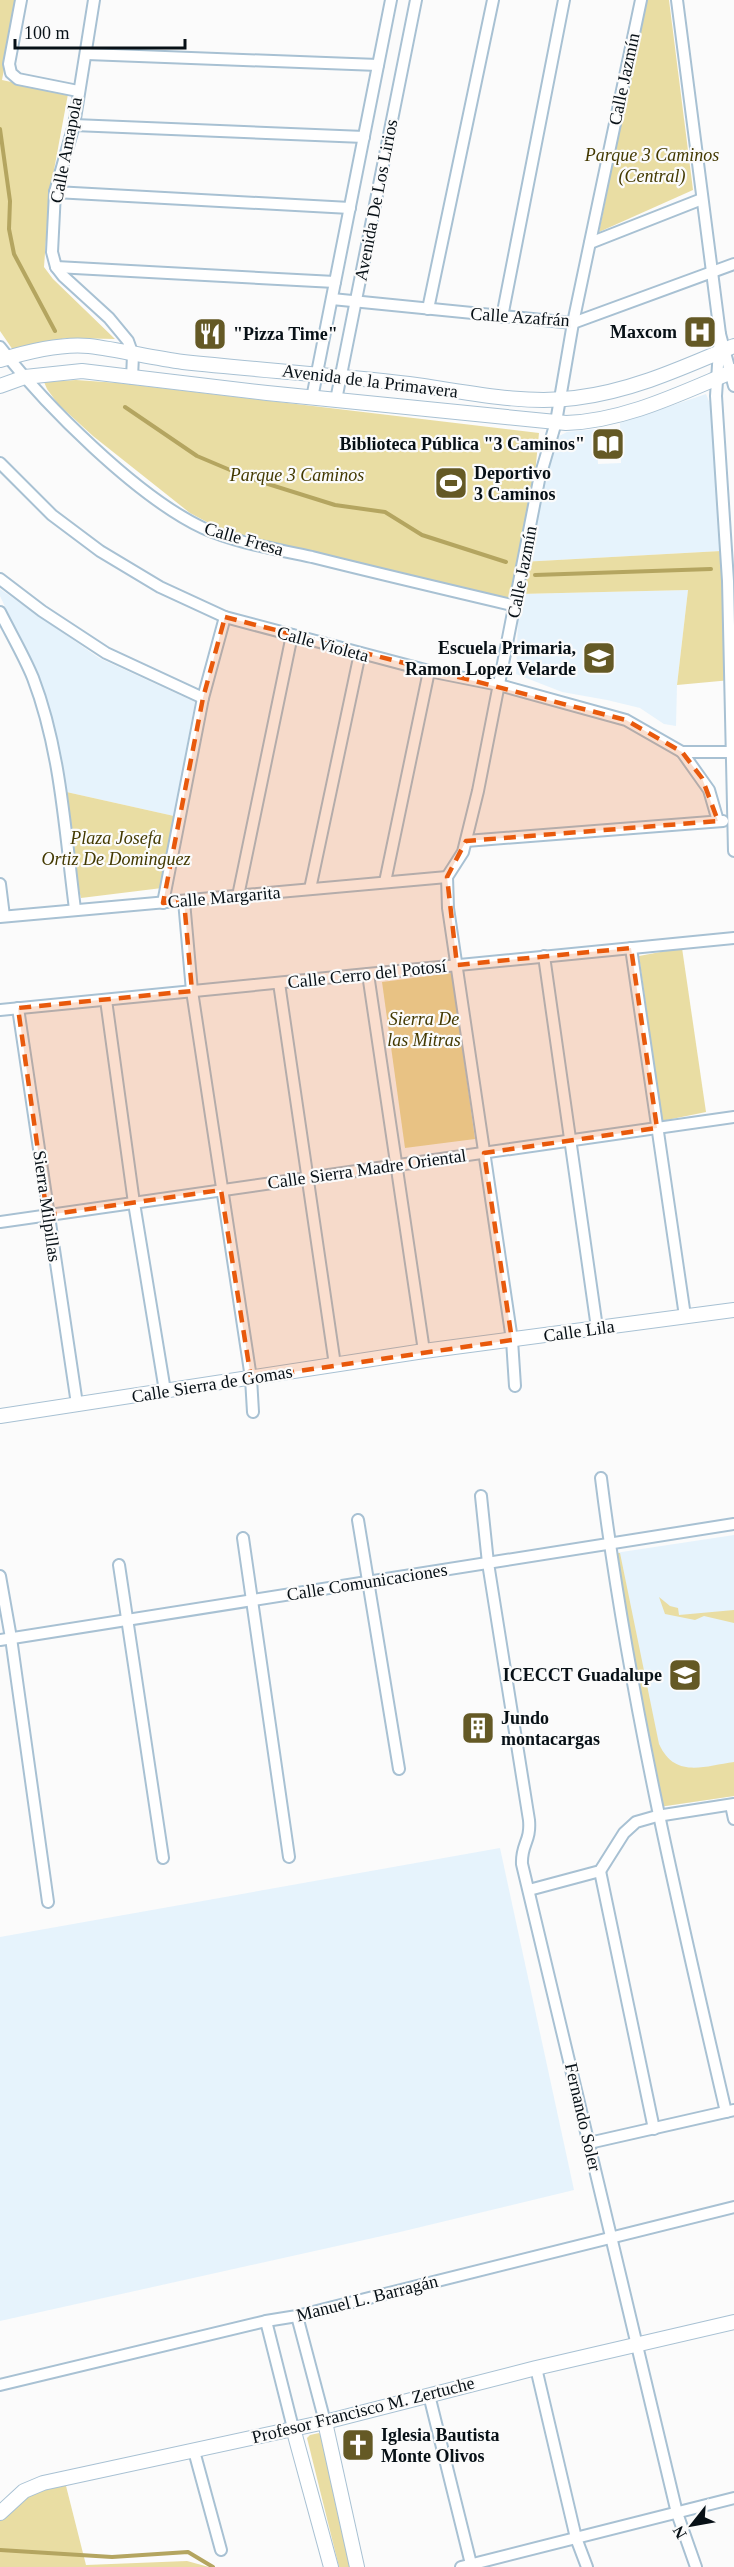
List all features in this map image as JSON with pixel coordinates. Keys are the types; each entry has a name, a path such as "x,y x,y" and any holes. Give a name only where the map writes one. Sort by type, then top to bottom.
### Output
{"street":[{"path":"21,0 9,64 11,73 18,79 78,91"},
{"name":"Calle Amapola","path":"56,267 52,252 55,192 74,125 94,0"},
{"name":"Avenida De Los Lirios","path":"312,398 391,0"},
{"name":"Avenida De Los Lirios","path":"336,400 416,0"},
{"path":"428,309 493,0"},
{"path":"502,317 564,0"},
{"name":"Calle Jazmín","path":"447,877 463,852 466,841 516,606 539,480 556,422 573,323 641,0"},
{"path":"677,0 702,199 714,272 720,334 733,376"},
{"path":"87,54 378,66"},
{"path":"74,125 364,137"},
{"path":"55,192 350,208"},
{"path":"590,243 702,199"},
{"name":"Calle Azafrán","path":"332,299 573,323 734,264"},
{"path":"56,267 335,282"},
{"path":"56,267 78,291 116,325 128,341 133,355 132,378"},
{"name":"Avenida de la Primavera","path":"3,355 88,346 133,355 340,376 496,396 559,399 613,392 636,386 726,349"},
{"path":"726,349 716,379 721,494 728,564 733,714 734,851"},
{"name":"Calle Fresa","path":"3,355 90,443 152,496 201,527 262,546 516,606"},
{"name":"Avenida de la Primavera","path":"0,386 25,377 82,371 312,398 584,423 623,414 716,379 733,376"},
{"name":"Calle Violeta","path":"0,463 52,515 100,551 160,587 225,617 429,671 499,685 626,720 682,752 693,764 709,790 718,821"},
{"path":"0,579 42,611 106,653 203,698"},
{"path":"0,612 33,678 48,729 59,790 75,909"},
{"path":"164,903 203,698 225,617"},
{"path":"238,896 292,636"},
{"path":"310,889 360,653"},
{"path":"385,882 429,671"},
{"name":"Calle Violeta","path":"682,752 733,752"},
{"path":"466,841 732,820"},
{"path":"447,877 448,908 512,1340 515,1386"},
{"name":"Calle Margarita","path":"2,917 447,877"},
{"path":"0,884 2,917"},
{"path":"184,901 192,991 251,1378 253,1412"},
{"name":"Calle Cerro del Potosí","path":"0,1010 734,938"},
{"path":"632,948 685,1316"},
{"path":"544,957 572,1140 597,1328"},
{"path":"368,974 424,1351"},
{"path":"279,982 335,1365"},
{"path":"106,1000 134,1203 165,1391"},
{"name":"Sierra Milpillas","path":"18,1008 77,1404"},
{"name":"Calle Sierra Madre Oriental","path":"0,1222 734,1117"},
{"name":"Calle Lila","path":"424,1351 734,1310"},
{"name":"Calle Sierra de Gomas","path":"0,1416 424,1351"},
{"path":"589,2143 730,2111 657,1816 609,1542 601,1478"},
{"name":"Fernando Soler","path":"481,1496 488,1563 529,1820 530,1833 521,1856 676,2514 696,2567"},
{"path":"358,1520 399,1769"},
{"name":"Calle Comunicaciones","path":"6,1639 734,1524"},
{"path":"243,1538 290,1857"},
{"path":"119,1564 163,1858"},
{"path":"0,1576 6,1639 48,1902"},
{"path":"529,1890 600,1871 624,1833 636,1822 657,1816 733,1804 734,1819"},
{"path":"600,1871 654,2129"},
{"name":"Manuel L. Barragán","path":"0,2385 266,2321 297,2316 734,2207"},
{"path":"297,2316 325,2422 357,2567"},
{"path":"266,2321 331,2567"},
{"name":"Profesor Francisco M. Zertuche","path":"0,2512 24,2491 43,2483 325,2422 536,2368 734,2322"},
{"path":"536,2368 576,2538 587,2567"},
{"path":"429,2395 466,2566 734,2499"},
{"path":"194,2451 222,2550"}],"highlighted area":[{"path":"225,617 626,720 682,752 702,778 718,821 466,841 447,877 457,965 631,948 657,1128 484,1153 512,1340 251,1378 221,1190 47,1215 18,1008 192,991 184,901 163,903 203,698"}],"shaded area":[{"path":"706,394 710,404 721,551 521,562 555,438 567,432 596,429 598,464 621,463 620,423"},
{"path":"0,589 99,658 195,702 174,816 62,791 33,667 0,596"},
{"name":"Escuela Primaria, Ramon Lopez Velarde","path":"688,590 677,685 676,726 664,724 640,708 562,692 516,674 519,594"},
{"name":"ICECCT Guadalupe","path":"734,1535 734,1796 659,1807 615,1553"},
{"path":"500,1848 574,2190 400,2232 0,2321 0,1937"}],"green space":[{"path":"0,0 17,0 2,80 68,94 49,197 44,267 53,279 115,339 66,338 13,350 0,331"},
{"name":"Parque 3 Caminos (Central)","path":"646,0 669,0 693,190 599,232"},
{"name":"Parque 3 Caminos","path":"76,380 119,383 539,433 521,562 721,551 731,680 677,685 688,590 519,594 510,601 222,530 190,513 93,436 58,404 44,382"},
{"name":"Plaza Josefa Ortiz De Dominguez","path":"62,791 174,816 162,888 81,898 71,857"},
{"path":"682,948 706,1112 662,1121 639,956"},
{"name":"Sierra De las Mitras","path":"452,973 475,1139 405,1148 382,982"},
{"path":"615,1553 620,1553 659,1744 673,1762 682,1766 691,1768 734,1762 734,1796 659,1807"},
{"path":"659,1597 670,1606 678,1608 679,1615 734,1610 734,1623 704,1616 695,1620 665,1614"},
{"path":"319,2433 324,2439 352,2567 339,2567 307,2438"},
{"path":"64,2478 86,2565 187,2561 209,2567 0,2567 0,2516 3,2509"}],"waterway":[{"path":"0,129 10,201 9,229 14,254 55,331"},
{"path":"125,407 197,456 249,478 335,505 385,512 422,535 506,562"},
{"path":"535,575 711,569"},
{"path":"0,2550 112,2557 188,2552 213,2567"}],"place":[{"name":"Maxcom","path":"700,332"},
{"name":"\"Pizza Time\"","path":"210,334"},
{"name":"Biblioteca Pública \"3 Caminos\"","path":"608,444"},
{"name":"Deportivo 3 Caminos","path":"451,483"},
{"name":"Escuela Primaria, Ramon Lopez Velarde","path":"599,658"},
{"name":"ICECCT Guadalupe","path":"685,1675"},
{"name":"Jundo montacargas","path":"478,1728"},
{"name":"Iglesia Bautista Monte Olivos","path":"358,2445"}]}
